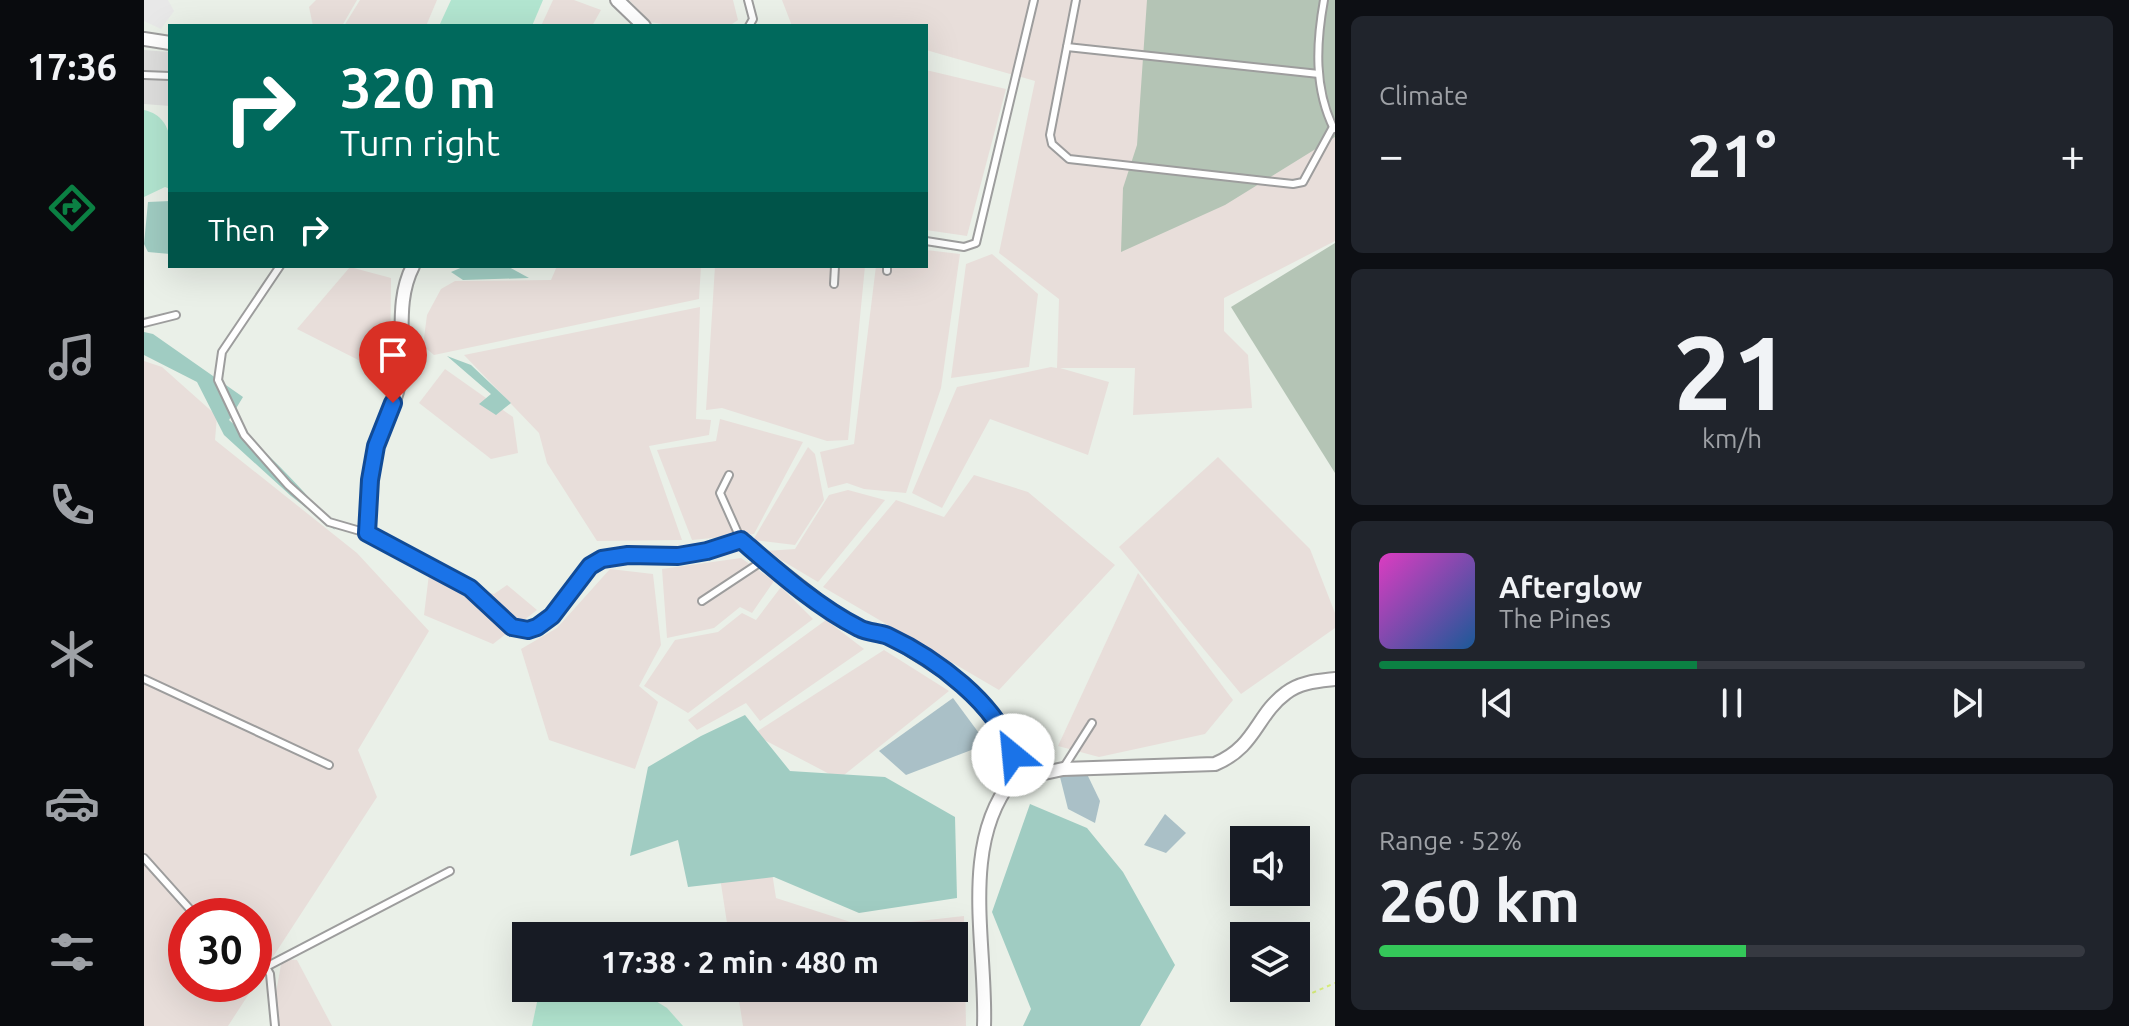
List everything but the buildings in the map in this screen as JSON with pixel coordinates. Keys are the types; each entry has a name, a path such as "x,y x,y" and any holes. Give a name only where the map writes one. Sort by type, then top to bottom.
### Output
{"street":[{"path":"617,0 642,24"},
{"path":"144,39 168,43"},
{"path":"412,268 400,324 400,378 376,446 370,480 367,533 470,588 512,627 528,630 552,616 590,566 602,559 628,555 678,556 741,540 861,629 890,637 961,682 1008,736 1013,755 1012,780 994,807 982,848 984,1026"},
{"path":"1012,780 1063,769 1215,764 1232,757 1245,746 1286,693 1313,682 1335,679"}],"lane":[{"path":"748,0 753,19 750,24"},
{"path":"928,241 964,247 976,243 1034,0"},
{"path":"1076,0 1050,135 1052,144 1069,159 1293,184 1303,182 1334,129 1323,108 1319,74 1324,0"},
{"path":"1067,47 1319,74"},
{"path":"144,75 168,76"},
{"path":"279,268 222,352 218,380 244,435 288,485 329,522 367,533"},
{"path":"834,284 835,268"},
{"path":"144,323 176,315"},
{"path":"729,475 720,493 741,540"},
{"path":"702,601 764,560"},
{"path":"144,679 329,765"},
{"path":"1063,769 1092,723"},
{"path":"144,858 180,898"},
{"path":"272,964 450,871"},
{"path":"272,995 275,1026"}],"path":[{"path":"1310,994 1335,983"}],"shaded area":[{"path":"144,0 168,0 174,11 161,29 144,21"},
{"path":"316,0 357,0 343,24 313,24 309,7"},
{"path":"360,0 437,0 427,24 345,24"},
{"path":"553,0 574,0 601,10 593,24 542,24"},
{"path":"629,0 733,0 738,20 732,24 650,22"},
{"path":"782,0 1335,0 1335,241 1224,298 1224,331 1248,355 1252,408 1133,415 1135,368 1060,368 1109,382 1088,455 990,419 942,508 912,493 957,387 1057,368 1059,299 999,253 1035,81 928,51 928,24 791,24"},
{"path":"1147,0 1335,0 1335,137 1225,205 1121,252 1123,188 1137,145"},
{"path":"144,50 168,52 168,106 144,104"},
{"path":"928,70 1006,89 967,236 928,230"},
{"path":"168,201 168,254 148,252 144,244 148,202"},
{"path":"1335,243 1335,473 1231,307"},
{"path":"928,250 960,254 941,388 906,493 864,489 847,483 828,488 820,452 854,444 876,268 928,268"},
{"path":"992,254 1038,294 1029,367 951,378 966,264"},
{"path":"349,268 391,278 390,376 297,329"},
{"path":"460,268 511,268 529,278 463,280 451,272"},
{"path":"556,268 701,268 699,299 434,355 423,346 427,315 441,289 455,281 551,280"},
{"path":"715,268 865,268 848,440 827,441 722,408 706,410"},
{"path":"700,307 696,419 711,420 709,435 649,446 682,540 597,541 547,463 539,433 464,355"},
{"path":"144,332 153,334 243,397 229,420 285,472 335,530 291,496 224,435 197,382 144,355"},
{"path":"447,356 471,365 511,403 496,415 479,404 491,394"},
{"path":"144,361 162,367 217,416 215,440 357,553 429,631 358,750 377,797 272,958 272,898 168,898 168,1002 244,1002 228,1026 144,1026"},
{"path":"445,369 513,417 518,453 491,459 419,403"},
{"path":"720,419 803,442 754,534 692,540 657,450 716,441"},
{"path":"808,447 815,454 824,500 795,545 753,540"},
{"path":"1218,457 1310,549 1335,613 1335,628 1241,694 1119,547"},
{"path":"974,475 1028,492 1115,565 999,690 823,587 896,500 944,517"},
{"path":"848,490 885,500 818,582 766,551 795,549 829,495"},
{"path":"741,558 774,581 752,613 740,607 714,628 667,638 662,569"},
{"path":"610,569 653,574 661,645 639,686 658,702 635,769 549,740 521,649 557,628"},
{"path":"1138,573 1233,700 1205,734 1099,757 1058,746"},
{"path":"429,574 494,594 507,585 537,610 493,644 424,615"},
{"path":"781,587 813,619 688,713 644,686 675,640 718,632 742,613 756,620"},
{"path":"826,620 864,649 760,721 746,703 697,730 688,720"},
{"path":"884,650 949,691 839,779 753,734"},
{"path":"953,698 987,744 906,775 879,751"},
{"path":"745,715 790,771 885,777 955,817 957,898 859,913 774,877 688,887 678,840 630,856 648,767"},
{"path":"1087,774 1100,801 1095,823 1068,809 1060,777"},
{"path":"1030,804 1087,828 1123,872 1175,965 1140,1026 1023,1026 1031,1009 992,912"},
{"path":"1165,814 1186,833 1166,853 1144,845"},
{"path":"771,866 776,898 850,922 727,922 719,871"},
{"path":"964,916 964,922 911,922"},
{"path":"282,959 297,960 332,1026 270,1026"},
{"path":"739,1002 966,1002 966,1026 743,1026"}],"green space":[{"path":"451,0 543,0 533,24 440,24"},
{"path":"144,110 163,122 168,131 168,188 144,197"},
{"path":"537,1002 657,1002 683,1026 532,1026"}],"route":[{"path":"393,403 376,446 370,480 367,533 470,588 512,627 528,630 552,616 590,566 602,559 628,555 678,556 741,540 830,610 861,629 890,637 961,682 1008,736 1013,755"}]}
